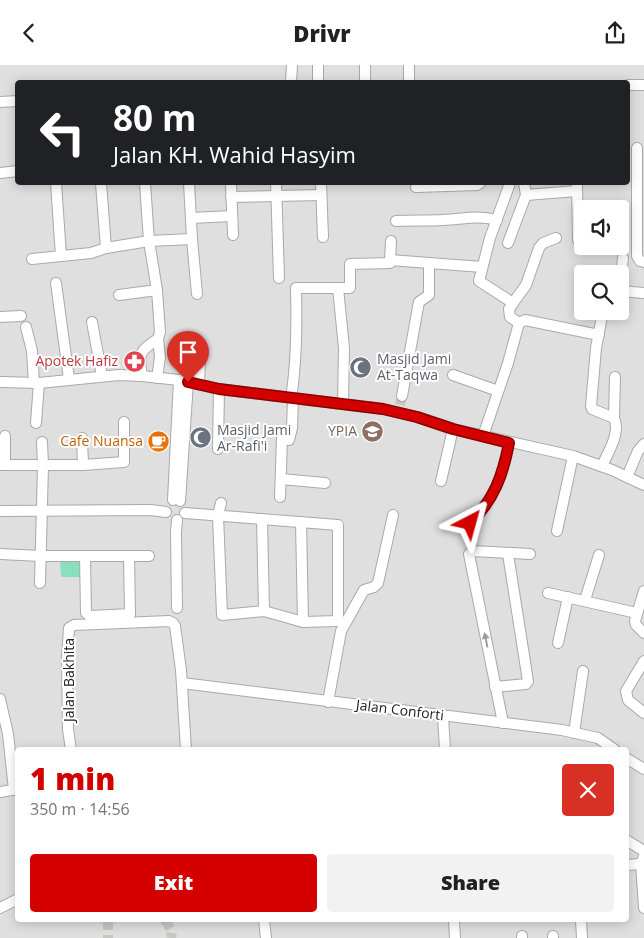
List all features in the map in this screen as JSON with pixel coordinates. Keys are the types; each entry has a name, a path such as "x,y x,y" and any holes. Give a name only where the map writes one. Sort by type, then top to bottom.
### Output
{"street":[{"path":"291,80 292,65"},
{"path":"318,65 318,80"},
{"path":"365,65 365,80"},
{"path":"409,65 409,80"},
{"path":"630,85 644,85"},
{"path":"0,101 15,101"},
{"path":"636,148 641,259"},
{"path":"0,173 15,171"},
{"path":"56,185 61,256"},
{"path":"101,185 106,248"},
{"path":"145,185 149,241 157,290 160,332 158,339 160,357 157,378"},
{"path":"189,185 197,294"},
{"path":"231,185 233,235"},
{"path":"276,185 279,277"},
{"path":"321,185 323,237"},
{"path":"416,187 476,185"},
{"path":"509,185 479,281 513,303"},
{"path":"508,243 526,195 524,185"},
{"path":"526,195 577,187 577,200"},
{"path":"232,197 321,195"},
{"path":"191,218 232,216"},
{"path":"396,221 443,220 483,216 497,220"},
{"path":"519,323 510,317 509,309 526,285 539,247 543,243 556,238"},
{"path":"32,259 91,253 106,248 149,241 192,239"},
{"path":"280,497 282,438 289,440 292,428 292,398 297,334 296,288 350,288 350,264 390,263 391,241"},
{"path":"621,265 622,257"},
{"path":"390,260 482,267"},
{"path":"400,404 418,304 429,295 429,263"},
{"path":"56,283 69,379"},
{"path":"338,288 344,348 343,404"},
{"path":"119,295 157,290"},
{"path":"629,292 644,293"},
{"path":"0,317 21,316"},
{"path":"483,437 508,363 519,323 525,320 598,335"},
{"path":"601,320 596,348 591,406 592,409 614,418"},
{"path":"92,322 102,377"},
{"path":"26,327 32,351 36,383 36,423"},
{"path":"142,376 139,358 144,348 158,339"},
{"path":"199,384 200,360"},
{"path":"453,375 498,391"},
{"path":"0,382 36,383 69,379 142,376 183,381 219,389 343,404 400,404 453,429 574,456 644,485"},
{"path":"602,466 614,439 616,426 614,418 615,377"},
{"path":"177,608 176,532 183,381"},
{"path":"218,449 219,389"},
{"path":"5,436 2,460 43,465 124,462 124,422"},
{"path":"441,481 453,429"},
{"path":"82,438 83,465"},
{"path":"40,583 43,511 42,442"},
{"path":"470,523 498,485 509,443"},
{"path":"626,477 638,451 644,443"},
{"path":"557,531 574,456"},
{"path":"281,479 324,483"},
{"path":"0,511 178,510 218,515 245,515 262,519 338,525 338,621 303,621 264,611 222,615 218,515 221,503"},
{"path":"328,702 340,631 364,590 374,587 378,583 393,515"},
{"path":"262,519 264,611"},
{"path":"301,522 303,621"},
{"path":"503,723 470,554 472,551 530,555"},
{"path":"495,687 526,684 528,681 508,554"},
{"path":"0,555 149,556"},
{"path":"585,600 599,555"},
{"path":"84,557 86,613 90,615 130,614 129,556"},
{"path":"644,591 635,621 636,625 644,633"},
{"path":"548,593 637,613"},
{"path":"558,643 568,597"},
{"name":"Jalan Bakhita","path":"71,747 68,729 68,658 70,629 74,625 169,621 173,623 182,683"},
{"path":"644,661 626,691 628,700 644,713"},
{"path":"574,733 583,671"},
{"path":"182,683 186,747"},
{"name":"Jalan Conforti","path":"182,683 574,733 598,738 611,747"},
{"path":"1,701 4,735 15,784"},
{"path":"443,716 445,747"},
{"path":"629,760 644,769"},
{"path":"0,792 15,789"},
{"path":"629,842 644,851"},
{"path":"629,864 642,860 644,908"},
{"path":"0,907 15,900"},
{"path":"264,922 266,938"},
{"path":"454,922 455,938"},
{"path":"580,922 582,938"}],"shaded area":[{"path":"0,65 644,65 644,938 0,938"}],"green space":[{"path":"82,560 83,577 61,577 60,561"}],"tunnel":[{"path":"400,405 402,396"},
{"path":"108,922 108,938"},
{"path":"166,922 172,931 171,938"}],"place":[{"name":"Apotek Hafiz","path":"134,361"},
{"name":"Masjid Jami At-Taqwa","path":"361,367"},
{"name":"YPIA","path":"373,431"},
{"name":"Masjid Jami Ar-Rafi'i","path":"201,438"},
{"name":"Cafe Nuansa","path":"159,441"}],"route":[{"path":"188,382 219,389 399,412 453,429 509,443 498,485 470,523"}]}
